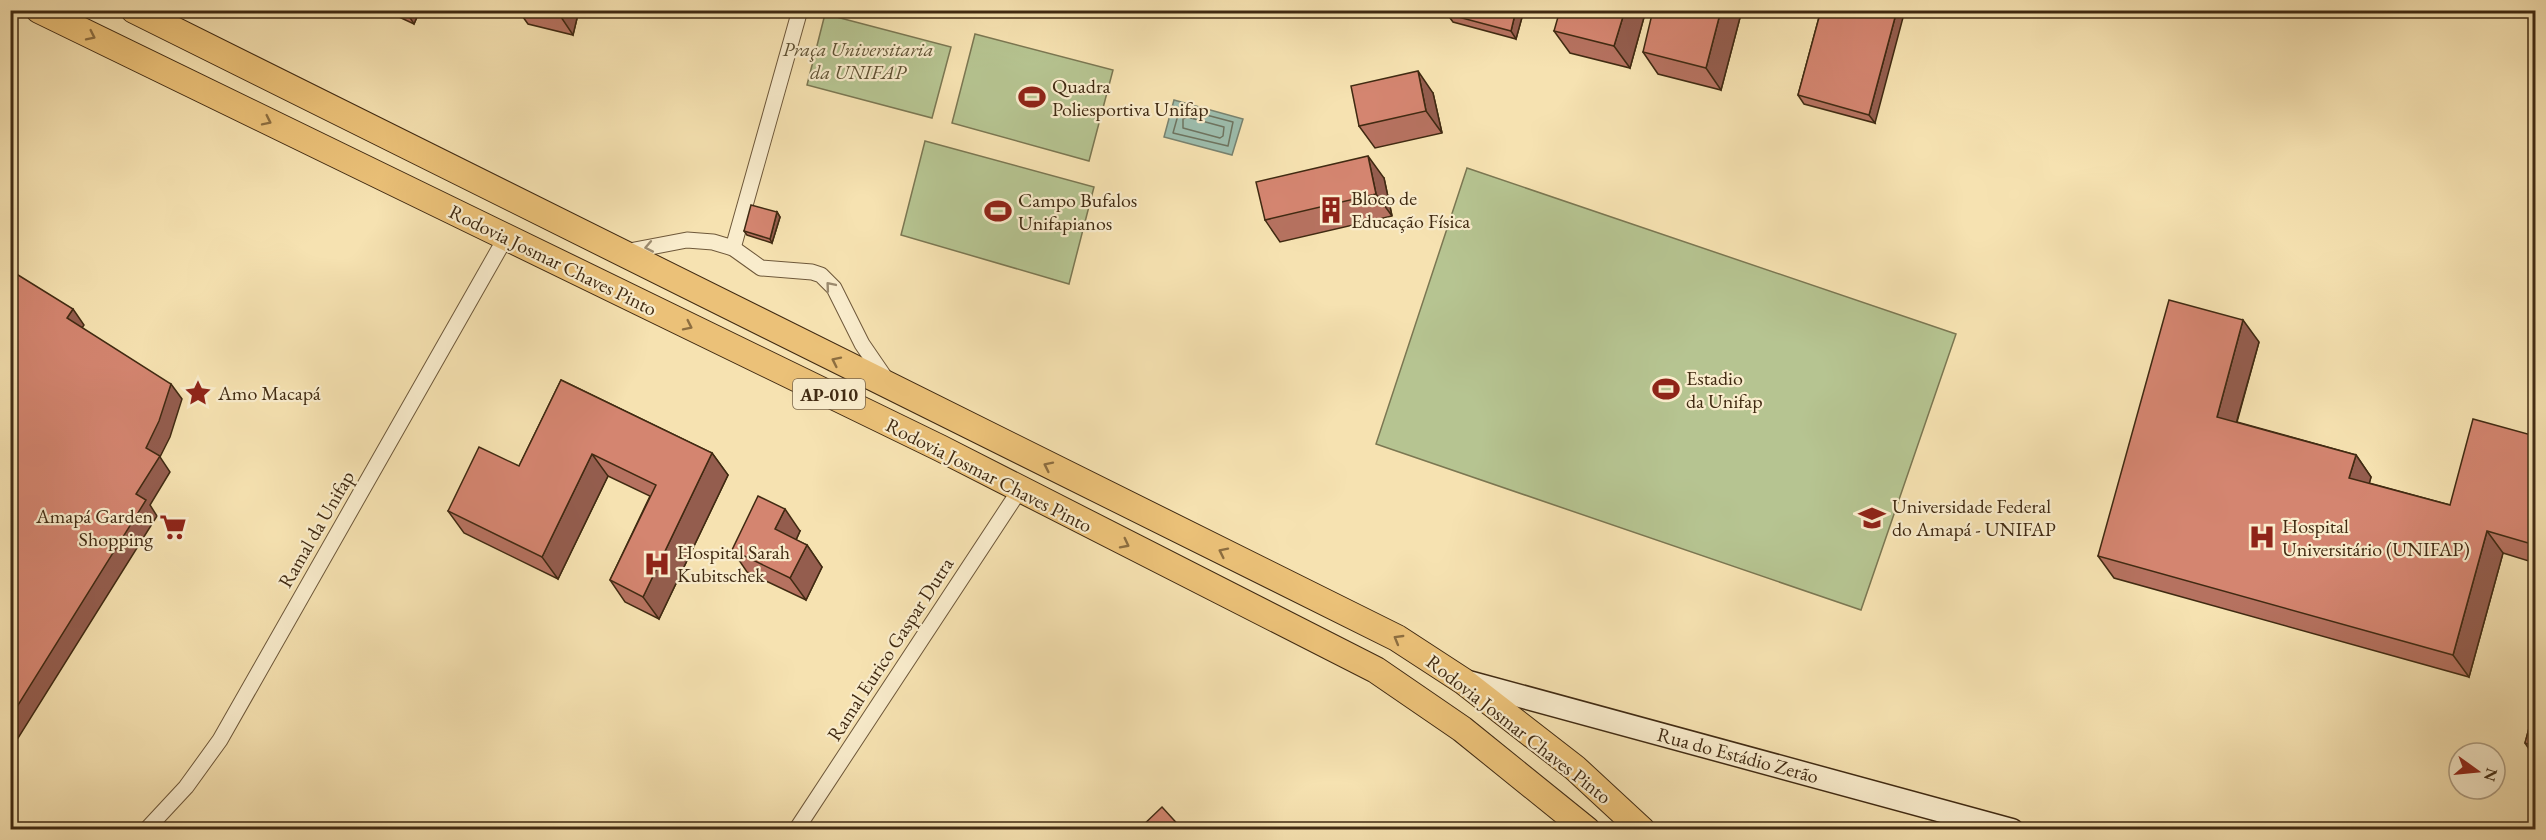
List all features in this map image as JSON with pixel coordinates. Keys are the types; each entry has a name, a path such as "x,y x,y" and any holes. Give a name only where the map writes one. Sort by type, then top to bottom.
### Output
{"main road":[{"name":"Rodovia Josmar Chaves Pinto","path":"39,10 940,448 1019,491 1376,670 1462,729 1587,830"},
{"name":"Rodovia Josmar Chaves Pinto","path":"134,10 618,253 1397,638 1463,681 1575,768 1642,830"}],"street":[{"path":"733,249 800,10"},
{"name":"Ramal da Unifap","path":"146,830 186,787 220,740 506,237"},
{"path":"618,253 687,240 713,242 733,249 761,268 812,272 821,275 834,288 862,344 893,389"},
{"name":"Ramal Eurico Gaspar Dutra","path":"796,830 1019,491"},
{"name":"Rua do Estádio Zerão","path":"1463,681 2012,830"}],"green space":[{"name":"Praça Universitaria da UNIFAP","path":"825,14 951,47 932,118 807,85"},
{"name":"Quadra Poliesportiva Unifap","path":"975,34 1113,70 1089,161 952,123"},
{"name":"Campo Bufalos Unifapianos","path":"925,141 1094,187 1069,284 901,235"},
{"name":"Estadio da Unifap","path":"1467,168 1956,334 1861,610 1376,444"}],"water":[{"path":"1174,100 1243,119 1232,155 1164,137"}],"building":[{"path":"534,10 562,10 561,17"},
{"path":"1448,10 1516,10 1511,31 1447,14"},
{"path":"1560,10 1625,10 1614,46 1554,31"},
{"path":"1653,10 1721,10 1706,68 1643,52"},
{"path":"1821,10 1897,10 1869,115 1798,95"},
{"path":"1418,71 1426,111 1359,126 1351,86"},
{"path":"1368,156 1376,194 1265,220 1256,182"},
{"path":"751,205 777,212 770,239 744,231"},
{"name":"Amapá Garden Shopping","path":"10,270 73,309 67,318 171,384 159,421 146,448 160,456 136,494 146,500 10,718"},
{"path":"2169,300 2243,320 2217,417 2356,455 2349,478 2450,505 2473,419 2535,436 2535,545 2487,531 2453,655 2098,556"},
{"path":"561,380 712,453 643,597 610,580 656,485 592,454 542,557 448,511 479,447 519,466"},
{"path":"758,496 785,509 775,529 807,545 790,578 732,550"},
{"path":"2535,557 2535,595 2529,561"},
{"path":"2535,706 2535,746 2525,743"},
{"path":"1162,807 1183,830 1138,830"},
{"path":"1823,826 1835,830 1822,830"}],"place":[{"name":"Quadra Poliesportiva Unifap","path":"1032,97"},
{"name":"Bloco de Educação Física","path":"1331,210"},
{"name":"Campo Bufalos Unifapianos","path":"998,211"},
{"name":"Estadio da Unifap","path":"1666,389"},
{"name":"Amo Macapá","path":"198,393"},
{"name":"Universidade Federal do Amapá - UNIFAP","path":"1872,518"},
{"name":"Amapá Garden Shopping","path":"173,527"},
{"name":"Hospital Universitário (UNIFAP)","path":"2262,537"},
{"name":"Hospital Sarah Kubitschek","path":"657,564"}]}
